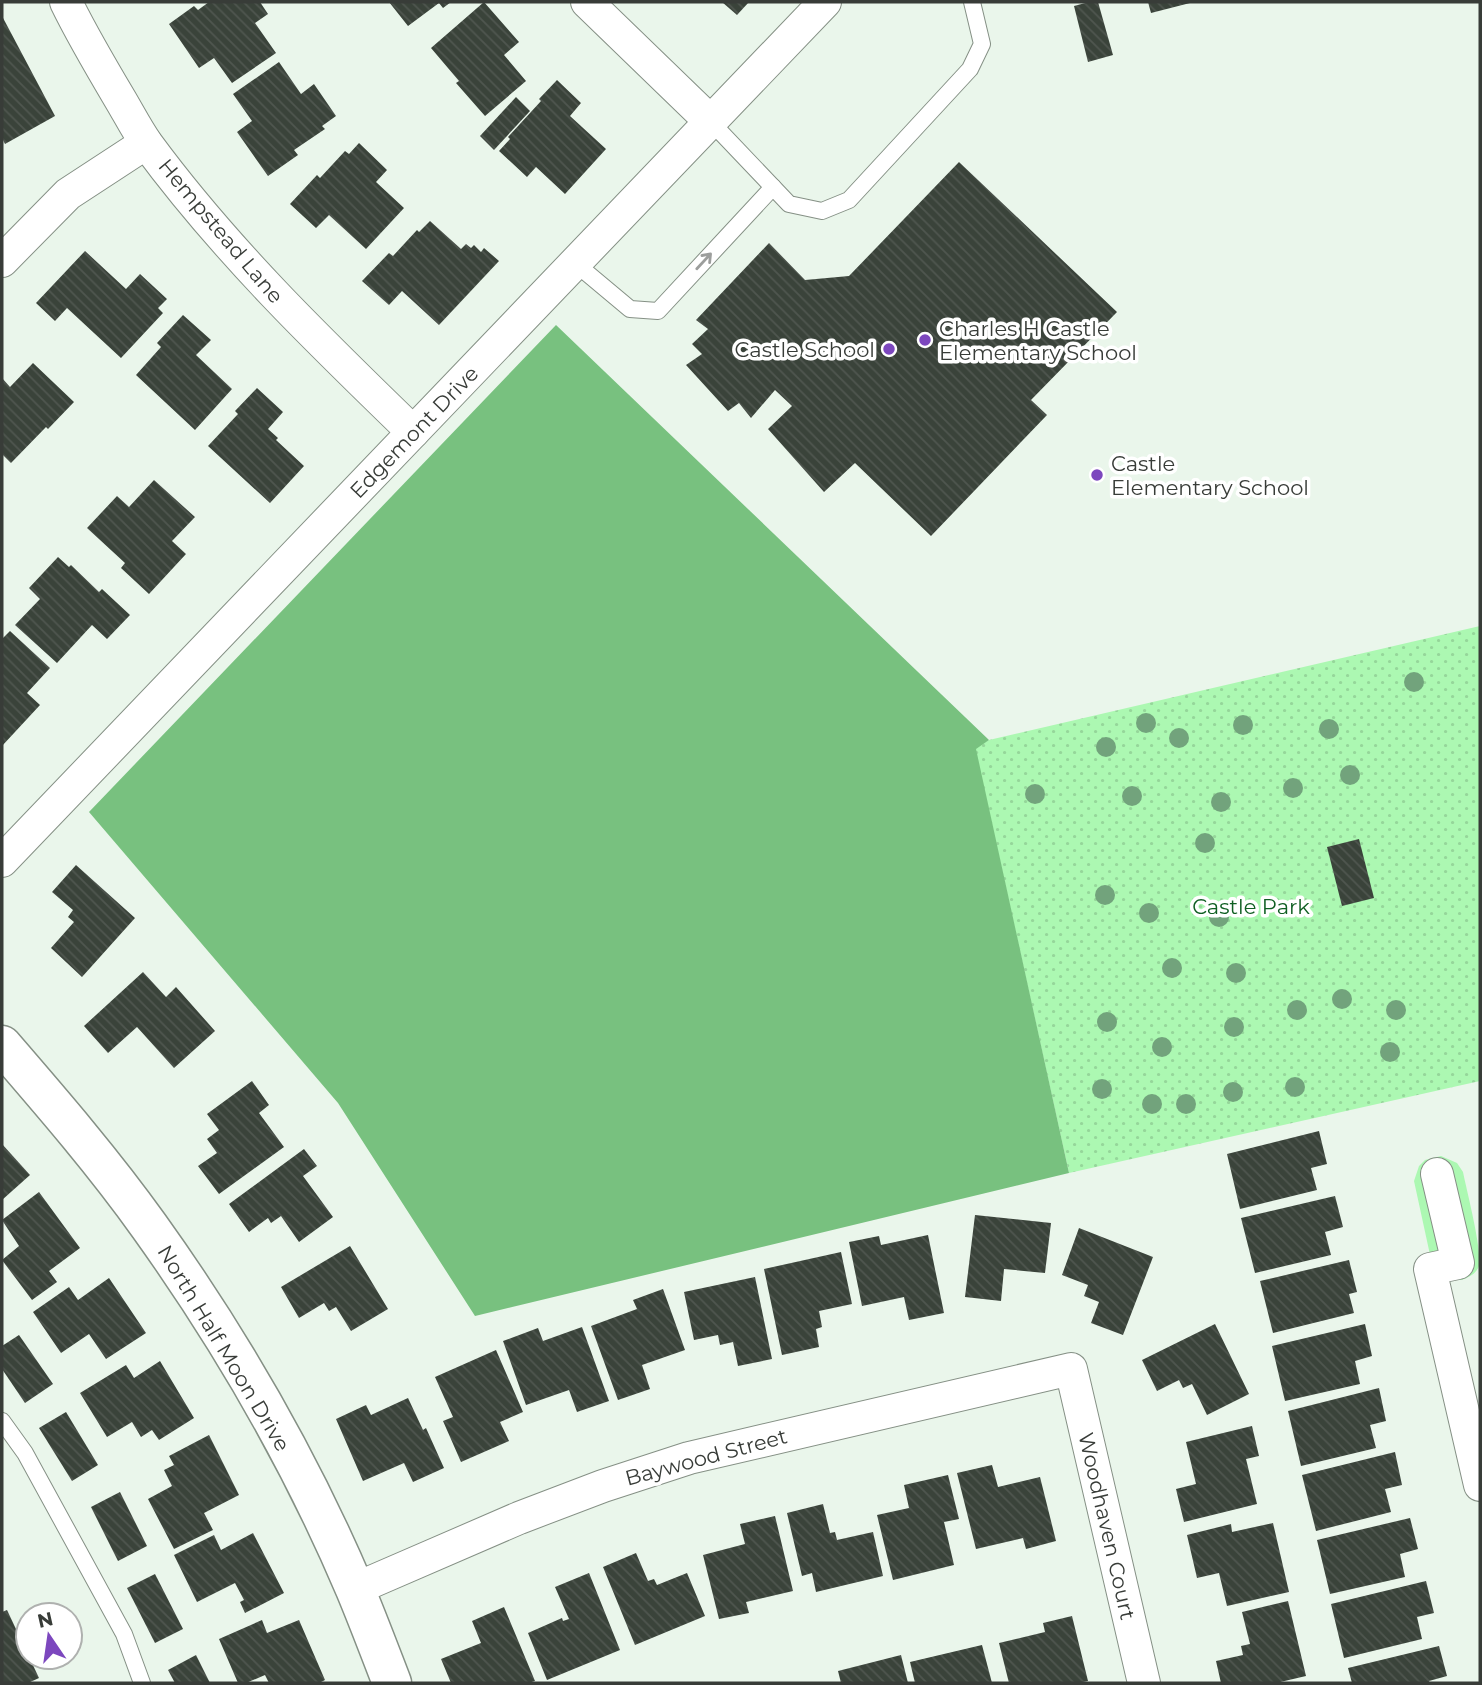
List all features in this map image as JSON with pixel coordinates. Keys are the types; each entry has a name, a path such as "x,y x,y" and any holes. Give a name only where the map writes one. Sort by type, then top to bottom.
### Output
{"street":[{"name":"Hempstead Lane","path":"66,2 80,31 146,143 256,277 413,432"},
{"path":"587,2 711,122"},
{"name":"Edgemont Drive","path":"2,861 825,2"},
{"path":"2,261 68,194 146,143"},
{"name":"North Half Moon Drive","path":"2,1045 65,1117 140,1214 206,1310 301,1475 355,1589 392,1683"},
{"path":"1437,1174 1458,1263 1430,1269 1480,1485"},
{"name":"Baywood Street","path":"355,1589 543,1509 689,1458 1071,1369"},
{"name":"Woodhaven Court","path":"1071,1369 1144,1683"}],"lane":[{"path":"711,122 789,204 822,211 849,200 970,69 982,44 972,2"},
{"path":"575,263 630,309 658,311 773,187"},
{"path":"2,1421 25,1452 124,1634 142,1683"}],"green space":[{"name":"Castle Park","path":"1480,626 1480,1081 1069,1173 975,748 989,740"},
{"path":"1441,1156 1457,1163 1463,1172 1476,1234 1479,1266 1474,1273 1462,1280 1444,1278 1432,1264 1414,1181 1419,1166 1425,1160"}],"shaded area":[{"path":"556,325 989,740 976,749 1069,1173 475,1316 338,1103 89,812"}],"building":[{"path":"209,2 260,2 268,14 255,23 276,53 232,83 214,58 199,68 169,24 194,6 198,10"},
{"path":"389,2 451,2 443,8 439,3 408,26"},
{"path":"484,2 519,42 504,55 526,81 485,116 456,83 459,81 431,48"},
{"path":"722,2 749,2 737,15"},
{"path":"1098,2 1113,55 1088,62 1074,6"},
{"path":"1148,2 1190,2 1190,3 1151,13"},
{"path":"2,16 55,116 5,144 2,138"},
{"path":"279,62 301,94 314,84 336,116 322,126 325,129 294,150 298,155 268,176 237,132 252,121 233,94"},
{"path":"557,80 581,103 570,116 606,149 565,194 536,167 527,177 499,151"},
{"path":"516,97 530,111 494,150 480,136"},
{"path":"359,143 387,170 376,182 404,208 366,249 329,215 316,228 290,204 317,175 320,178 345,151 349,154"},
{"name":"Castle School","path":"959,162 1117,312 1031,400 1047,415 931,536 855,463 824,492 768,429 792,406 775,390 751,418 739,403 728,411 686,365 702,354 692,344 708,329 696,320 769,243 805,280 849,276"},
{"path":"430,221 461,249 466,244 471,248 474,245 481,252 484,248 499,261 439,325 402,291 389,305 362,281 389,253 393,256 417,230 419,232"},
{"path":"85,251 126,289 140,274 167,299 158,308 163,313 121,358 67,308 55,321 36,303"},
{"path":"183,315 211,340 196,355 232,389 195,430 136,375 161,347 157,343"},
{"path":"33,363 74,402 11,463 2,454 2,378 10,387"},
{"path":"257,388 283,412 268,429 304,466 270,503 208,446 238,414 235,411"},
{"path":"154,480 195,517 172,541 186,554 149,594 121,568 125,563 87,528 117,496 129,507"},
{"path":"58,557 69,567 71,565 99,592 102,589 130,615 107,639 92,625 57,663 15,625 40,599 29,588"},
{"path":"10,631 50,668 27,693 40,705 2,746 2,639"},
{"path":"1359,839 1374,898 1342,906 1327,847"},
{"path":"76,865 135,918 82,977 51,948 74,922 68,917 73,910 52,892"},
{"path":"143,972 166,997 176,987 215,1031 174,1068 137,1027 108,1053 84,1026"},
{"path":"252,1081 269,1105 259,1113 284,1147 219,1194 198,1166 217,1153 207,1139 219,1130 207,1114"},
{"path":"1319,1131 1327,1164 1311,1168 1317,1190 1240,1209 1227,1154"},
{"path":"2,1144 30,1175 2,1200"},
{"path":"304,1149 317,1166 303,1176 333,1217 299,1242 281,1216 271,1223 268,1218 249,1232 229,1204"},
{"path":"39,1192 80,1248 49,1271 57,1282 32,1300 2,1260 19,1246 2,1220"},
{"path":"1335,1196 1343,1227 1325,1232 1331,1255 1255,1273 1241,1218"},
{"path":"975,1215 1051,1223 1045,1273 1004,1269 1001,1301 965,1297"},
{"path":"1079,1228 1153,1257 1123,1335 1091,1323 1099,1302 1084,1296 1088,1285 1062,1275"},
{"path":"928,1235 944,1313 909,1320 904,1297 862,1306 849,1242 879,1236 881,1245"},
{"path":"350,1246 388,1309 351,1331 336,1307 329,1311 324,1303 299,1318 281,1287"},
{"path":"841,1252 852,1304 819,1311 822,1327 816,1329 819,1347 782,1355 764,1269"},
{"path":"1349,1260 1357,1292 1349,1294 1354,1313 1273,1333 1260,1281"},
{"path":"755,1277 772,1359 738,1366 733,1342 720,1345 718,1335 694,1340 684,1292"},
{"path":"109,1278 146,1333 106,1359 89,1334 61,1353 33,1312 69,1287 78,1300"},
{"path":"663,1289 685,1350 642,1365 650,1389 618,1400 591,1326 637,1309 633,1300"},
{"path":"1215,1324 1249,1394 1207,1415 1192,1384 1183,1388 1179,1380 1157,1391 1142,1360"},
{"path":"1365,1324 1372,1356 1355,1361 1360,1384 1285,1401 1272,1346"},
{"path":"582,1327 609,1401 577,1412 569,1390 526,1405 503,1341 538,1328 543,1341"},
{"path":"19,1335 53,1384 25,1403 2,1369 2,1346"},
{"path":"496,1350 523,1412 500,1422 509,1441 461,1462 443,1421 453,1417 435,1377"},
{"path":"160,1361 194,1418 159,1440 152,1430 141,1437 132,1422 107,1437 80,1393 126,1365 134,1378"},
{"path":"1379,1388 1386,1421 1370,1425 1376,1448 1301,1466 1288,1411"},
{"path":"408,1398 423,1430 426,1428 444,1468 413,1482 404,1463 363,1481 336,1419 366,1405 371,1415"},
{"path":"66,1412 98,1465 72,1481 39,1428"},
{"path":"1252,1426 1259,1456 1246,1459 1257,1504 1184,1522 1176,1489 1196,1484 1186,1442"},
{"path":"209,1435 239,1495 204,1513 213,1530 174,1549 148,1499 172,1486 164,1470 174,1465 169,1456"},
{"path":"1395,1452 1402,1485 1385,1489 1391,1512 1316,1531 1302,1475"},
{"path":"992,1465 998,1487 1040,1477 1056,1541 1026,1549 1023,1538 976,1549 957,1473"},
{"path":"948,1475 959,1519 944,1522 954,1565 893,1580 877,1515 909,1508 904,1485"},
{"path":"120,1492 147,1546 118,1561 91,1507"},
{"path":"823,1504 830,1533 835,1532 837,1540 873,1532 883,1576 816,1592 812,1573 802,1576 787,1513"},
{"path":"775,1516 793,1591 746,1602 749,1613 719,1619 703,1555 745,1544 740,1524"},
{"path":"1410,1518 1418,1549 1400,1554 1405,1577 1330,1594 1317,1540"},
{"path":"1273,1523 1289,1592 1227,1606 1219,1573 1197,1578 1187,1535 1231,1524 1232,1532"},
{"path":"253,1533 284,1593 245,1613 240,1602 244,1600 235,1583 197,1602 174,1555 214,1535 221,1550"},
{"path":"636,1553 648,1581 654,1579 657,1585 687,1573 705,1616 635,1645 603,1567"},
{"path":"589,1573 620,1650 547,1680 528,1633 562,1618 563,1621 569,1619 555,1587"},
{"path":"155,1574 183,1629 155,1643 127,1588"},
{"path":"1426,1581 1434,1613 1417,1617 1422,1639 1344,1658 1331,1604"},
{"path":"1288,1601 1306,1676 1276,1683 1221,1683 1216,1661 1243,1655 1241,1646 1250,1644 1242,1612"},
{"path":"504,1607 535,1681 451,1683 441,1659 481,1643 472,1621"},
{"path":"7,1610 14,1625 14,1671 36,1671 39,1678 28,1683 2,1683 2,1612"},
{"path":"1072,1616 1088,1681 1009,1683 999,1643 1045,1632 1043,1623"},
{"path":"262,1620 267,1633 299,1620 325,1680 319,1683 269,1683 265,1675 246,1683 238,1683 219,1639"},
{"path":"982,1645 992,1683 915,1683 910,1662"},
{"path":"1439,1646 1447,1676 1429,1681 1430,1683 1352,1683 1348,1668"},
{"path":"196,1655 210,1683 175,1683 168,1670"},
{"path":"901,1655 908,1683 841,1683 838,1671"}],"place":[{"name":"Charles H Castle Elementary School","path":"925,340"},
{"name":"Castle School","path":"889,349"},
{"name":"Castle Elementary School","path":"1097,475"}]}
